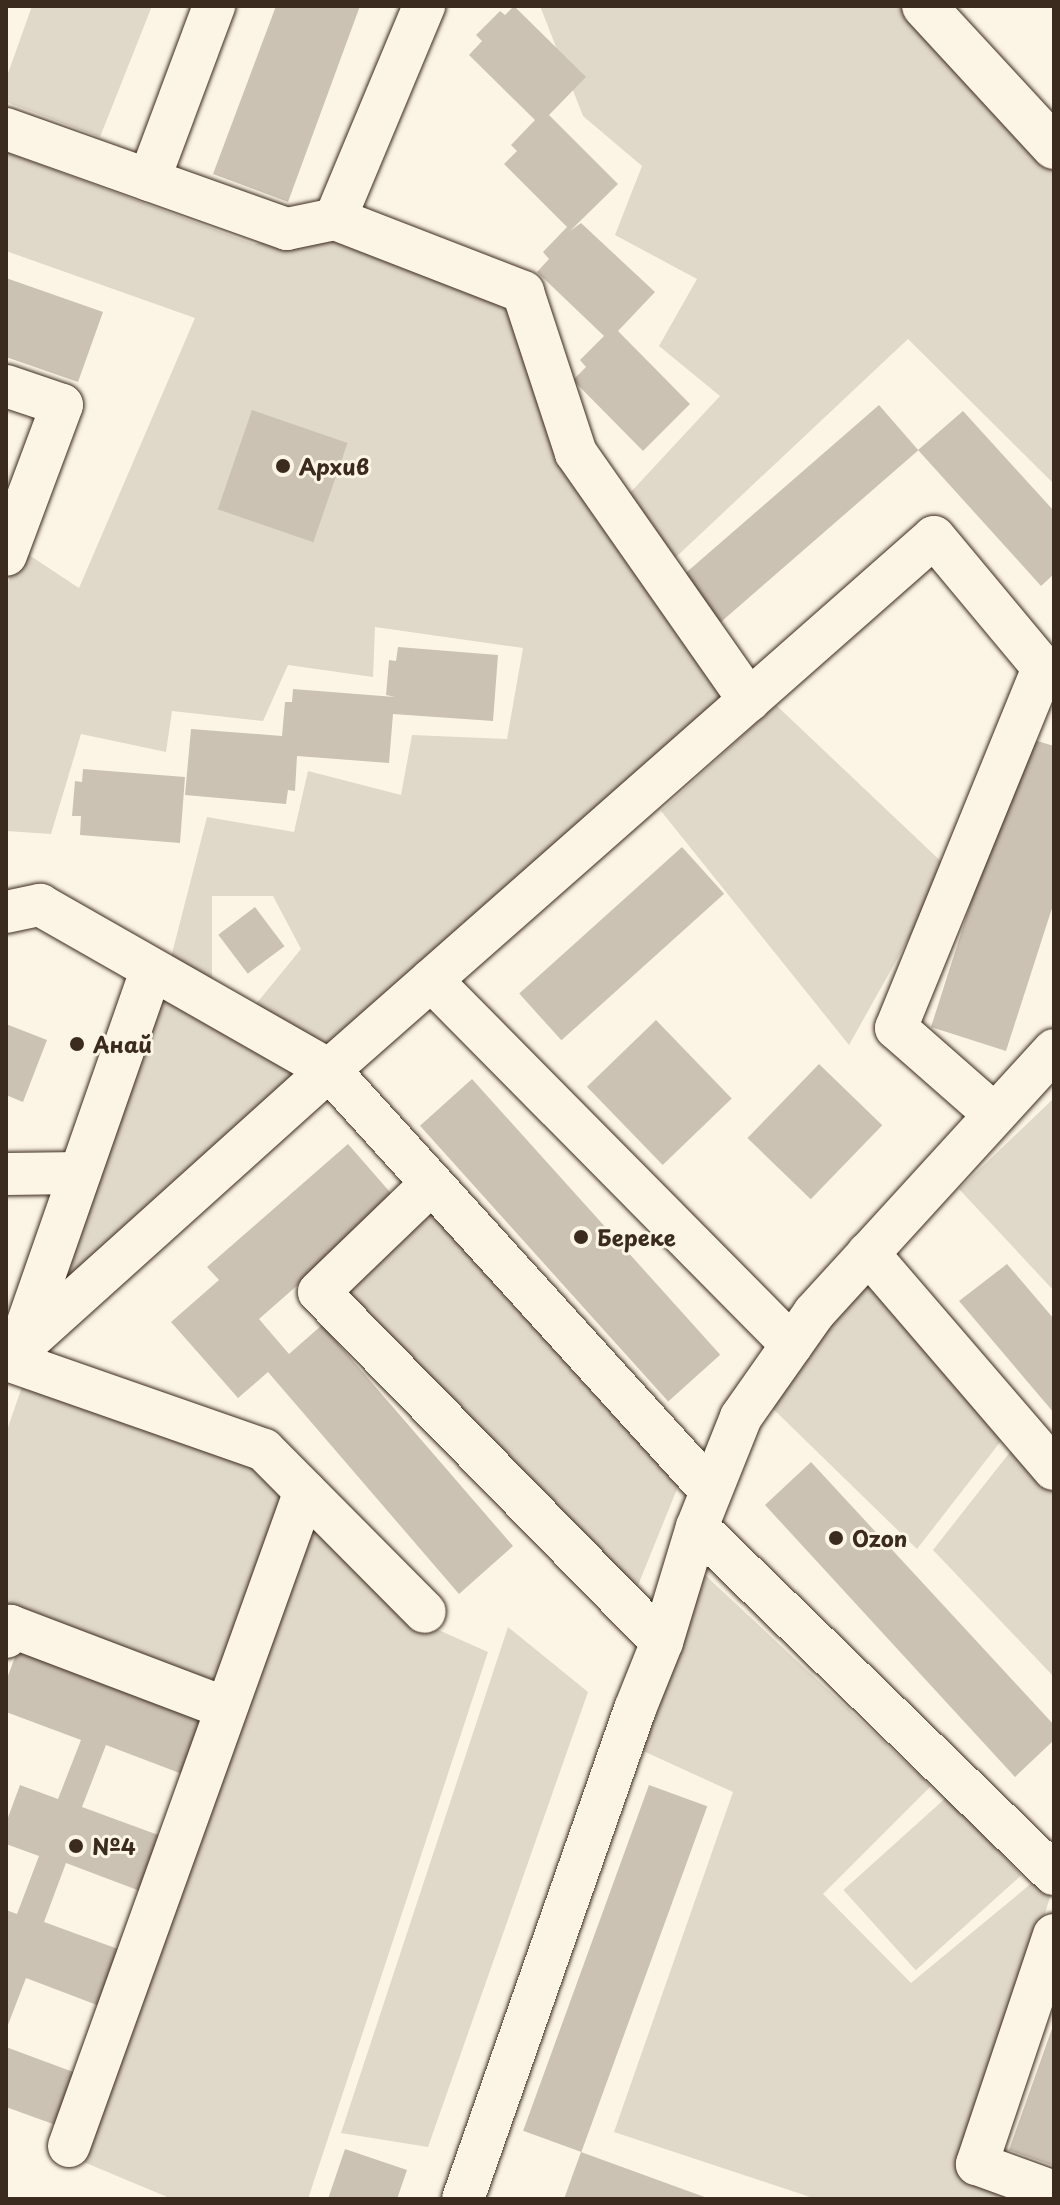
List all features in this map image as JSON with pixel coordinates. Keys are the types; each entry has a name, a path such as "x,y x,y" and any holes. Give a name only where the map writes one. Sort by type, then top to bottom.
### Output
{"main road":[{"path":"924,6 1054,147"}],"street":[{"path":"149,180 214,6"},
{"path":"335,219 424,6"},
{"path":"6,129 287,229 335,219 523,292 576,453 749,700"},
{"path":"6,386 62,405 6,555"},
{"path":"12,1365 329,1070 934,537 1043,668 896,1028 994,1114"},
{"path":"6,912 40,905 329,1070 704,1509 1054,1874"},
{"path":"12,1365 152,969"},
{"path":"431,980 792,1345"},
{"path":"463,2199 635,1709 662,1642 704,1509 741,1417 814,1313 1054,1050"},
{"path":"6,1174 80,1173"},
{"path":"430,1185 319,1292 662,1642"},
{"path":"868,1253 1054,1469"},
{"path":"12,1365 264,1450 425,1612"},
{"path":"69,2146 305,1491"},
{"path":"6,1637 10,1626 226,1708"},
{"path":"1054,1935 977,2164 1054,2192"}],"shaded area":[{"path":"32,6 152,6 100,137 6,102 6,79"},
{"path":"540,6 901,6 1054,172 1054,484 908,339 675,558 629,494 720,396 659,346 697,279 615,235 642,166 583,116"},
{"path":"6,152 254,244 331,231 513,303 729,691 326,1052 247,1015 301,949 273,896 212,896 212,988 166,977 207,817 294,832 308,771 401,795 412,735 507,739 523,648 375,627 373,677 288,665 263,721 172,711 166,752 81,734 51,834 6,831 6,588 20,549 79,588 195,318 6,251"},
{"path":"776,705 948,868 849,1045 661,811"},
{"path":"157,994 310,1071 44,1301"},
{"path":"1054,1098 1054,1291 959,1189"},
{"path":"434,1204 679,1484 624,1620 341,1297"},
{"path":"868,1275 1008,1432 917,1549 765,1401"},
{"path":"25,1378 251,1459 292,1501 224,1694 6,1612 6,1433"},
{"path":"1014,1447 1054,1493 1054,1677 933,1550"},
{"path":"307,1516 425,1624 488,1652 308,2199 172,2199 74,2158"},
{"path":"690,1561 931,1786 823,1894 911,1983 1033,1882 1051,1894 964,2174 1031,2199 816,2199 614,2132 733,1792 608,1735"},
{"path":"508,1627 588,1692 428,2147 341,2133"},
{"path":"949,1795 1021,1875 916,1970 843,1890"}],"building":[{"path":"276,6 360,6 288,202 213,174"},
{"path":"514,6 586,77 549,115 618,184 570,231 581,223 655,292 618,331 690,404 643,451 573,380 586,367 580,360 604,336 537,272 549,259 543,252 567,227 504,164 517,151 511,145 535,120 469,55 482,41 476,35 500,11 505,15"},
{"path":"6,278 103,312 78,382 6,357"},
{"path":"879,405 918,450 712,629 673,584"},
{"path":"252,410 347,443 313,542 218,509"},
{"path":"963,411 1054,511 1054,574 1041,586 918,450"},
{"path":"398,647 498,655 493,721 393,714 389,763 297,756 295,791 288,790 286,804 185,795 191,729 282,736 285,702 292,702 293,689 395,697 386,695 389,660 396,661"},
{"path":"1024,737 1054,746 1054,902 1006,1051 931,1027"},
{"path":"83,769 185,777 180,843 80,835 81,816 72,816 75,781 82,782"},
{"path":"682,847 724,894 561,1040 519,994"},
{"path":"255,907 284,946 248,974 218,935"},
{"path":"656,1020 732,1098 663,1165 587,1087"},
{"path":"6,1024 47,1040 23,1102 6,1095"},
{"path":"819,1064 882,1125 811,1199 747,1138"},
{"path":"472,1079 720,1355 668,1402 420,1126"},
{"path":"348,1144 396,1199 259,1319 289,1354 322,1325 513,1546 459,1594 268,1372 238,1398 171,1322 219,1280 207,1267"},
{"path":"1007,1264 1054,1319 1054,1413 959,1301"},
{"path":"811,1462 1054,1725 1054,1740 1015,1777 765,1505"},
{"path":"18,1649 211,1721 190,1777 106,1745 82,1807 161,1836 140,1891 66,1863 44,1922 118,1949 97,2005 26,1978 6,2030 6,1910 17,1914 39,1856 6,1844 6,1823 20,1785 58,1799 81,1740 6,1712 6,1681"},
{"path":"649,1785 707,1806 581,2152 523,2131"},
{"path":"1054,2023 1054,2166 1009,2150"},
{"path":"6,2047 84,2076 64,2128 6,2107"},
{"path":"345,2149 407,2170 397,2199 328,2199"},
{"path":"581,2152 710,2199 564,2199"}],"place":[{"name":"Архив","path":"283,466"},
{"name":"Анай","path":"77,1044"},
{"name":"Береке","path":"581,1237"},
{"name":"Ozon","path":"836,1538"},
{"name":"№4","path":"76,1846"}]}
